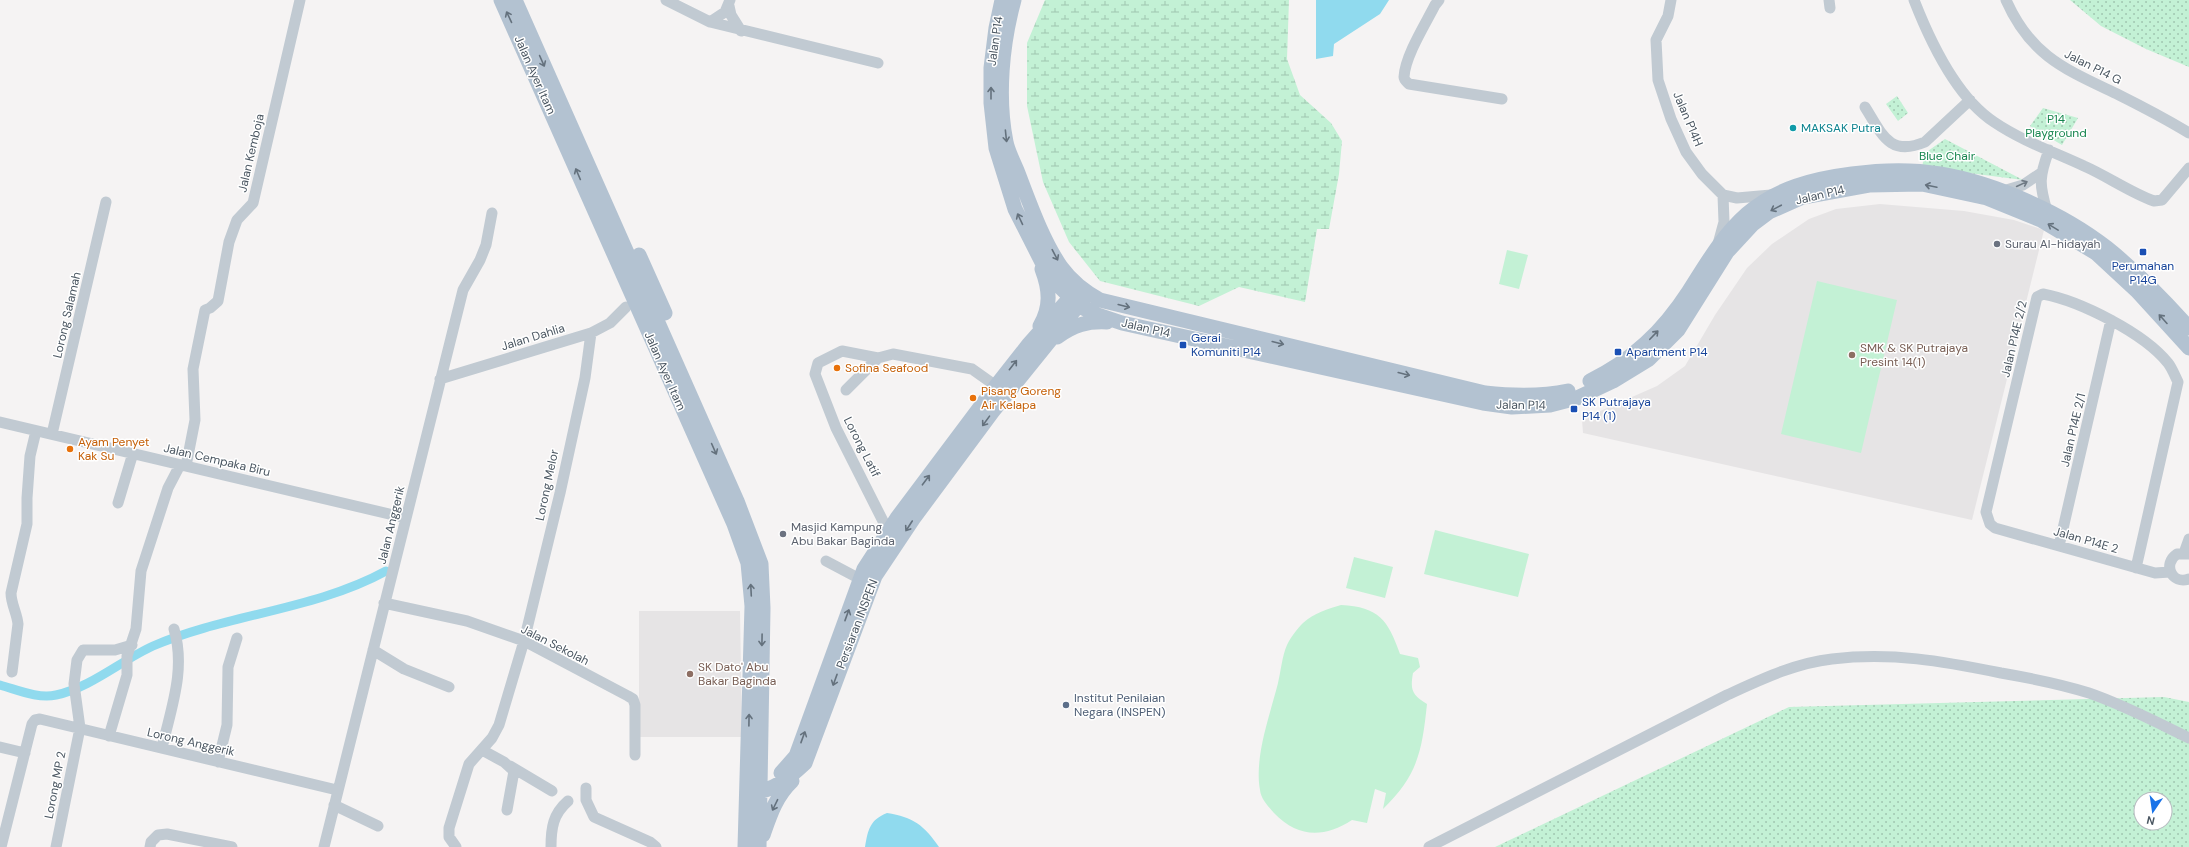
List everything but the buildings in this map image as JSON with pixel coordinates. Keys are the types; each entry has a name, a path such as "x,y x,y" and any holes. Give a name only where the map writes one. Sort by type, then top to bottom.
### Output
{"main road":[{"name":"Jalan Ayer Itam","path":"501,0 734,524 748,563 750,582 755,755"},
{"name":"Jalan Ayer Itam","path":"515,0 591,171 610,194 652,282 700,398 702,422 737,501 761,564 763,608 755,755"},
{"name":"Jalan P14","path":"1002,0 996,28 991,68 991,103 996,148 1015,209 1049,276 1079,296 1485,393 1511,396 1550,395 1573,390 1598,377 1640,350 1666,323 1688,292 1718,244 1746,215 1776,195 1795,185 1825,178 1898,170 1941,174 2002,191 2067,220 2107,248 2158,294 2189,328"},
{"name":"Jalan P14","path":"1014,0 1008,30 1003,69 1003,105 1006,142 1030,204 1045,236 1061,267 1079,296 1095,314 1122,323 1483,404 1512,407 1550,405 1577,398 1613,382 1649,358 1678,330 1737,240 1769,212 1803,197 1869,185 1922,184 1987,198 2041,220 2096,253 2137,291 2189,348"},
{"path":"587,196 626,307 665,391 719,493"},
{"path":"1032,244 1045,277 1048,294 1048,313 1037,345"},
{"path":"1037,345 1079,296"},
{"path":"1037,345 1070,328 1087,322 1122,323"},
{"name":"Persiaran INSPEN","path":"754,788 784,771 796,756 864,569 888,531 996,386 1037,345"},
{"name":"Persiaran INSPEN","path":"754,788 788,780 805,763 876,576 913,519 1037,345"},
{"path":"754,846 755,755 776,769 784,771"},
{"path":"754,846 783,790 798,776 805,763"}],"street":[{"name":"Jalan Kemboja","path":"109,736 127,675 129,656 136,629 141,571 168,488 183,465 195,420 193,369 206,310 218,301 229,242 237,220 253,203 300,0"},
{"path":"666,0 710,22 741,31 878,63"},
{"path":"1440,0 1432,12 1409,60 1404,77 1406,81 1502,99"},
{"name":"Jalan P14H","path":"1671,0 1668,16 1656,40 1658,80 1671,119 1686,152 1702,174 1723,195"},
{"path":"1914,0 1926,33 1970,100 1993,122 2029,142 2049,150 2154,201 2162,200 2189,168"},
{"name":"Jalan P14 G","path":"2006,0 2020,27 2031,42 2060,66 2160,116 2189,133"},
{"path":"710,22 725,12 730,3"},
{"path":"730,3 731,15 741,31"},
{"path":"1865,108 1886,141 1901,147 1918,145 1925,142 1970,100"},
{"path":"2047,211 2041,191 2040,173 2049,150"},
{"path":"2002,191 2023,185 2040,173"},
{"path":"1718,244 1724,222 1723,195 1737,198 1776,195"},
{"name":"Lorong Salamah","path":"52,434 106,202"},
{"name":"Jalan Anggerik","path":"324,847 463,290 480,260 486,245 492,213"},
{"name":"Jalan P14E 2/2","path":"1995,528 1990,524 1986,512 2037,297 2042,294 2079,305 2111,320 2152,348 2168,363 2178,382 2136,568"},
{"name":"Jalan Dahlia","path":"440,379 591,333 610,323 626,307"},
{"name":"Jalan P14E 2/1","path":"2060,546 2111,320"},
{"name":"Lorong Melor","path":"456,847 450,836 449,828 470,764 492,738 499,725 524,641 560,493 585,378 591,333"},
{"name":"Lorong Latif","path":"878,358 842,351 818,363 815,374 836,428 888,531"},
{"path":"846,390 878,358 893,354 963,366 981,374 996,386"},
{"name":"Jalan Cempaka Biru","path":"0,422 406,518"},
{"path":"12,672 18,624 17,616 11,602 11,593 27,524 30,456 36,431"},
{"path":"118,503 133,454"},
{"name":"Jalan P14E 2","path":"1995,528 2155,573 2170,572"},
{"path":"2189,539 2187,554 2177,554 2170,561 2170,572 2179,580 2189,579"},
{"path":"826,561 860,579"},
{"name":"Jalan Sekolah","path":"384,603 467,621 524,641 633,699 635,705 635,755"},
{"path":"162,748 179,674 180,660 175,634"},
{"path":"218,762 227,725 228,667 237,638"},
{"name":"Lorong MP 2","path":"56,847 80,728 77,697 74,684 77,660 83,650 115,650 129,656"},
{"path":"373,650 404,669 448,687"},
{"path":"1429,847 1740,689 1775,673 1831,659 1881,656 1912,657 2011,675 2088,693 2124,707 2189,738"},
{"name":"Lorong Anggerik","path":"25,753 32,724 35,720 40,719 337,790"},
{"path":"0,747 25,753 1,847"},
{"path":"482,750 552,790"},
{"path":"507,810 514,776 510,766"},
{"path":"586,788 586,800 594,817 650,842 656,847"},
{"path":"551,847 553,822 559,809 568,801"},
{"path":"334,805 378,826"},
{"path":"150,847 151,842 158,835 167,834 232,847"}],"shaded area":[{"name":"SMK & SK Putrajaya Presint 14(1)","path":"1880,204 1964,211 2014,220 2044,230 1972,520 1583,433 1582,419 1657,386 1685,366 1715,315 1747,268 1772,244 1809,219 1836,209"},
{"name":"SK Dato' Abu Bakar Baginda","path":"639,611 740,611 742,737 639,737"}],"green space":[{"path":"1045,0 1289,0 1287,59 1300,95 1331,123 1342,141 1339,174 1329,229 1317,229 1305,302 1239,287 1199,306 1100,281 1069,242 1043,182 1027,106 1027,43"},
{"path":"2070,0 2189,0 2189,67 2146,49 2101,26"},
{"path":"1897,96 1908,113 1898,121 1886,104"},
{"name":"P14 Playground","path":"2043,108 2078,118 2062,145 2030,126"},
{"name":"Blue Chair","path":"1945,139 2023,180 1922,167 1925,153"},
{"path":"1507,250 1528,255 1519,289 1499,284"},
{"path":"1817,281 1897,300 1861,453 1781,434"},
{"path":"1435,530 1529,554 1518,597 1424,574"},
{"path":"1354,557 1393,567 1385,598 1346,588"},
{"path":"1341,605 1354,606 1373,612 1386,624 1396,642 1400,654 1418,658 1420,667 1413,673 1412,688 1415,695 1427,704 1425,721 1420,749 1411,773 1395,797 1383,809 1386,793 1375,789 1367,823 1352,820 1331,830 1312,833 1292,827 1283,821 1267,805 1260,790 1259,764 1264,736 1288,642 1307,620 1321,612"},
{"path":"2164,697 2189,702 2189,847 1495,847 1789,707"}],"water":[{"path":"1316,0 1389,0 1380,14 1334,44 1333,56 1316,59"},
{"path":"887,813 904,817 917,823 934,839 939,847 865,847 867,835 873,822"}],"waterway":[{"path":"0,685 35,695 56,695 81,686 141,652 181,635 330,595 359,584 386,571"}],"place":[{"name":"MAKSAK Putra","path":"1793,128"},
{"name":"Surau Al-hidayah","path":"1997,244"},
{"name":"Perumahan P14G","path":"2143,252"},
{"name":"Gerai Komuniti P14","path":"1183,345"},
{"name":"Apartment P14","path":"1618,352"},
{"name":"SMK & SK Putrajaya Presint 14(1)","path":"1852,355"},
{"name":"Sofina Seafood","path":"837,368"},
{"name":"Pisang Goreng Air Kelapa","path":"973,398"},
{"name":"SK Putrajaya P14 (1)","path":"1574,409"},
{"name":"Ayam Penyet Kak Su","path":"70,449"},
{"name":"Masjid Kampung Abu Bakar Baginda","path":"783,534"},
{"name":"SK Dato' Abu Bakar Baginda","path":"690,674"},
{"name":"Institut Penilaian Negara (INSPEN)","path":"1066,705"}]}
